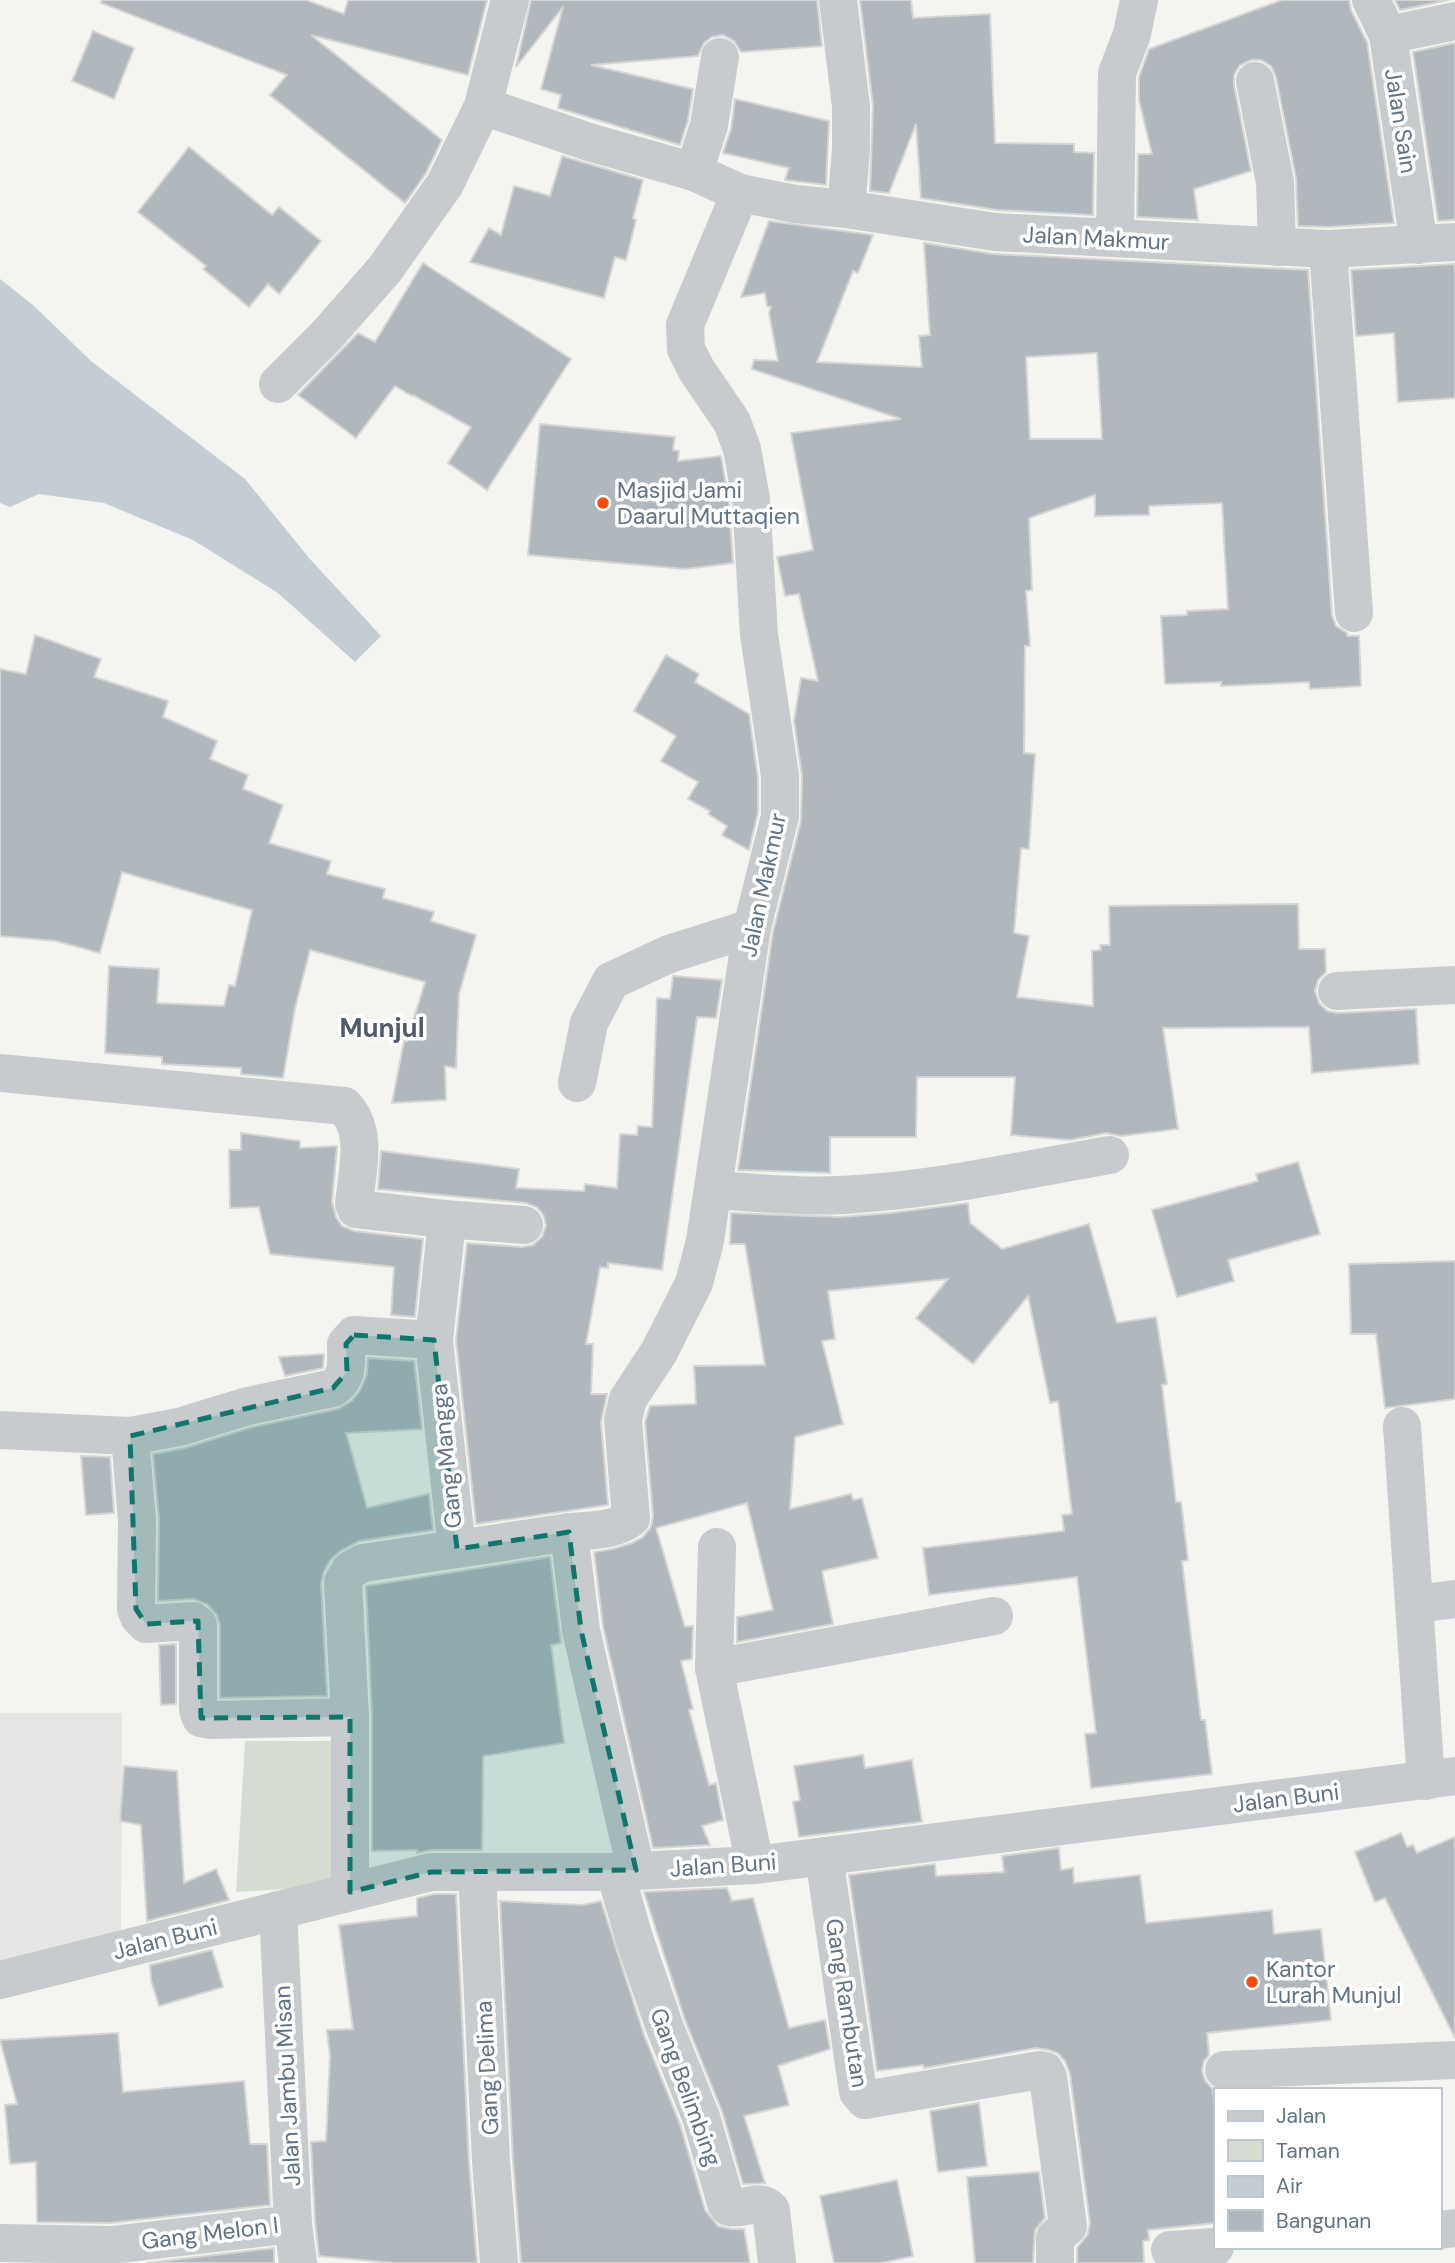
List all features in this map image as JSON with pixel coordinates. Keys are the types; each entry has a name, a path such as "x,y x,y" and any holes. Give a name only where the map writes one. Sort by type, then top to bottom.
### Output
{"street":[{"path":"278,384 327,335 385,269 445,184 484,106 510,0"},
{"path":"838,0 851,106 851,150 846,209"},
{"path":"1115,239 1117,73 1132,34 1139,0"},
{"name":"Jalan Sain","path":"1371,0 1388,35 1437,244"},
{"path":"1388,35 1455,20"},
{"path":"694,172 709,125 720,57"},
{"path":"1255,81 1275,182 1277,247"},
{"name":"Jalan Makmur","path":"484,106 589,142 694,172 740,193 794,204 846,209 995,232 1328,249 1437,244"},
{"name":"Jalan Makmur","path":"569,1532 602,1530 621,1525 631,1518 623,1420 628,1399 659,1352 694,1283 705,1241 752,928 780,816 780,776 759,634 751,499 742,449 732,422 696,369 686,349 685,325 740,193"},
{"path":"1328,249 1354,613"},
{"path":"577,1083 589,1023 611,981 669,954 752,928"},
{"path":"1337,991 1455,985"},
{"path":"0,1073 344,1106 354,1116 360,1137 354,1204 356,1209 524,1225"},
{"path":"713,1190 787,1195 857,1194 938,1184 1110,1155"},
{"name":"Gang Mangga","path":"444,1219 447,1227 434,1340 457,1549 569,1532"},
{"path":"0,1430 130,1436 179,1427 248,1406 332,1388 347,1372 346,1344 354,1335 434,1340"},
{"path":"1402,1426 1415,1604 1440,1779"},
{"path":"130,1436 137,1521 136,1609 146,1624 193,1621 198,1625 198,1710 201,1718 350,1717"},
{"path":"569,1532 581,1630 625,1871"},
{"path":"717,1546 714,1668 755,1865"},
{"path":"350,1892 350,1717 343,1582 350,1570 363,1563 457,1549"},
{"path":"1415,1604 1455,1599"},
{"path":"714,1668 995,1616"},
{"name":"Jalan Buni","path":"0,1980 431,1872 625,1871 755,1865 1440,1779"},
{"name":"Gang Rambutan","path":"824,1856 861,2098 865,2100 1045,2071 1068,2226 1055,2238 1055,2263"},
{"name":"Gang Belimbing","path":"625,1871 635,1941 664,2028 701,2117 726,2203 734,2209 761,2203 767,2205 771,2210 777,2263"},
{"name":"Gang Delima","path":"477,1872 491,2161 499,2263"},
{"name":"Jalan Jambu Misan","path":"278,1910 293,2224 298,2263"},
{"path":"1224,2070 1455,2060"},
{"name":"Gang Melon I","path":"0,2243 111,2245 293,2224"},
{"path":"1170,2250 1214,2247"}],"highlighted area":[{"path":"354,1335 434,1340 457,1549 569,1532 581,1630 636,1870 431,1872 350,1892 350,1717 201,1718 198,1621 146,1624 136,1609 130,1436 333,1388 347,1372 346,1344"}],"shaded area":[{"path":"0,1713 122,1713 121,1942 0,1967"}],"green space":[{"path":"245,1741 332,1741 335,1886 236,1892"}],"water":[{"path":"0,279 33,305 91,361 245,479 309,558 381,636 355,662 278,593 193,540 104,503 39,494 10,507 0,503"}],"building":[{"path":"102,0 306,0 344,14 348,0 487,0 468,75 311,35 442,140 426,173 405,203 270,95 287,75 101,3"},
{"path":"531,0 817,0 822,46 741,52 734,41 723,35 712,37 704,43 698,56 591,65 693,89 688,120 680,145 558,108 561,95 541,89 563,7 516,67"},
{"path":"860,0 911,0 913,18 990,14 995,143 1074,144 1074,152 1094,153 1093,215 997,210 921,198 916,124 889,193 870,191 873,106"},
{"path":"1282,0 1349,0 1351,10 1367,42 1394,223 1298,226 1296,178 1276,77 1271,66 1261,60 1251,60 1240,65 1234,75 1251,171 1194,189 1198,220 1137,217 1138,154 1152,154 1139,100 1139,77 1149,49"},
{"path":"1395,0 1449,0 1400,10"},
{"path":"93,31 134,48 114,99 72,81"},
{"path":"1455,43 1455,220 1438,221 1413,52"},
{"path":"735,99 829,121 826,185 785,180 789,168 723,153 731,129"},
{"path":"189,147 272,215 279,207 321,241 279,294 268,284 249,307 203,269 206,266 138,212"},
{"path":"562,156 643,180 626,260 615,257 604,298 470,262 489,228 501,235 514,186 550,196"},
{"path":"769,221 873,235 858,273 853,271 817,362 922,367 919,336 930,335 924,243 994,254 1308,270 1332,615 1336,626 1347,633 1347,636 1359,636 1361,686 1310,689 1309,682 1221,686 1221,682 1165,684 1161,616 1187,615 1187,611 1228,609 1222,503 1149,506 1149,515 1095,516 1095,495 1029,518 1032,590 1026,591 1030,646 1025,646 1024,753 1035,754 1029,849 1021,848 1014,933 1029,936 1017,997 1093,1006 1092,951 1101,950 1100,945 1110,945 1109,906 1298,904 1299,949 1325,949 1326,972 1318,980 1315,991 1319,1003 1327,1011 1338,1013 1416,1009 1419,1064 1312,1073 1309,1027 1163,1028 1178,1129 1121,1136 1106,1133 1070,1140 1011,1135 1015,1077 917,1077 916,1137 830,1137 830,1173 738,1170 773,932 801,821 802,776 794,721 801,678 818,681 799,594 785,596 777,557 813,550 791,433 901,419 752,369 754,360 778,361 769,313 771,307 767,306 765,293 741,297","holes":["1097,353 1102,439 1030,439 1026,357"]},
{"path":"423,263 571,359 487,490 448,463 471,427 413,395 395,386 356,438 298,395 358,333 375,342"},
{"path":"1455,264 1455,398 1398,402 1394,333 1356,336 1351,270"},
{"name":"Masjid Jami Daarul Muttaqien","path":"540,424 675,437 673,450 679,451 678,461 721,456 729,502 733,563 685,569 528,555"},
{"path":"35,635 101,659 94,677 168,701 163,717 217,741 210,759 248,775 243,789 283,805 269,843 331,861 327,874 385,889 383,898 434,912 431,921 476,935 459,994 456,1068 445,1066 446,1100 392,1103 404,1041 407,1041 425,982 310,950 295,1008 283,1078 241,1074 241,1068 162,1064 162,1057 105,1053 109,966 159,969 157,1003 224,1006 229,985 235,986 252,910 122,872 100,953 56,941 0,936 0,669 26,674"},
{"path":"666,655 699,674 695,682 749,714 758,778 758,813 749,850 722,835 727,826 708,814 710,811 688,799 698,782 661,761 676,736 634,711"},
{"path":"673,976 722,980 716,1018 697,1017 662,1270 608,1263 608,1268 600,1267 586,1344 593,1344 591,1394 607,1394 601,1422 608,1505 476,1524 456,1340 467,1243 522,1247 533,1245 542,1237 546,1226 544,1216 537,1207 526,1203 378,1189 381,1151 519,1169 516,1188 584,1191 585,1184 617,1188 620,1134 637,1135 638,1126 652,1127 657,998 670,999"},
{"path":"241,1133 300,1141 300,1148 337,1146 332,1202 342,1226 354,1231 423,1239 415,1317 391,1315 394,1267 270,1254 259,1207 230,1208 229,1150 241,1150"},
{"path":"1298,1162 1320,1234 1228,1260 1234,1281 1177,1297 1152,1210 1258,1181 1256,1174"},
{"path":"968,1203 970,1223 1002,1249 1089,1224 1117,1323 1156,1317 1167,1384 1162,1385 1176,1502 1181,1502 1188,1560 1182,1561 1201,1720 1205,1720 1212,1774 1091,1788 1085,1734 1096,1733 1077,1577 929,1595 923,1548 1064,1531 1062,1515 1072,1514 1058,1401 1050,1403 1028,1296 973,1364 916,1318 948,1279 828,1291 835,1339 822,1341 843,1424 795,1437 790,1509 851,1494 853,1500 862,1498 878,1558 822,1571 833,1624 737,1642 737,1617 773,1610 747,1503 656,1528 685,1627 693,1626 692,1659 681,1661 693,1709 689,1710 709,1785 716,1783 723,1820 702,1826 710,1845 653,1848 603,1626 594,1552 632,1543 643,1537 651,1527 653,1516 645,1422 650,1406 696,1404 694,1366 765,1365 745,1244 730,1244 731,1213 840,1217"},
{"path":"1455,1261 1455,1399 1385,1408 1376,1334 1351,1334 1349,1264"},
{"path":"324,1354 323,1368 285,1376 279,1357"},
{"path":"368,1358 414,1361 422,1429 346,1433 367,1508 429,1494 433,1530 359,1541 331,1559 321,1583 327,1696 220,1698 220,1625 217,1615 207,1604 193,1599 158,1601 159,1519 153,1454 185,1448 253,1427 338,1409 352,1401 361,1389 367,1374"},
{"path":"81,1456 110,1457 114,1513 86,1515"},
{"path":"550,1557 561,1643 551,1645 564,1743 483,1756 482,1850 431,1850 417,1853 417,1850 372,1851 372,1716 366,1586"},
{"path":"176,1644 176,1704 161,1705 159,1645"},
{"path":"863,1755 865,1768 912,1760 922,1822 799,1837 793,1802 800,1800 794,1766"},
{"path":"124,1766 177,1771 184,1883 216,1869 229,1900 147,1921 141,1825 120,1821"},
{"path":"1401,1833 1407,1847 1413,1845 1417,1853 1455,1837 1455,2038 1385,1898 1375,1902 1355,1852"},
{"path":"1059,1848 1061,1870 1073,1868 1074,1883 1140,1875 1146,1923 1272,1910 1274,1934 1321,1929 1331,2020 1207,2033 1209,2055 1202,2070 1205,2081 1212,2088 1214,2099 1214,2223 1148,2230 1149,2240 1143,2241 1144,2263 1077,2263 1077,2248 1088,2234 1090,2223 1070,2074 1065,2061 1058,2053 1036,2048 924,2068 923,2065 877,2071 849,1875 935,1864 936,1876 1004,1872 1002,1856"},
{"path":"727,1888 732,1901 753,1898 789,2028 825,2020 830,2049 778,2066 789,2105 744,2116 765,2183 743,2184 722,2111 685,2020 644,1892"},
{"path":"434,1894 456,1894 469,2162 477,2263 393,2263 319,2256 311,2142 326,2141 330,2056 327,2030 353,2029 339,1925 417,1916 417,1898"},
{"path":"500,1901 583,1905 601,1901 644,2035 680,2124 705,2210 718,2226 744,2229 750,2263 521,2263"},
{"path":"212,1950 223,1987 159,2006 151,1980 150,1965"},
{"path":"118,2033 123,2092 244,2081 250,2144 267,2144 270,2205 110,2223 37,2222 36,2162 10,2164 5,2105 17,2104 0,2040"},
{"path":"979,2103 987,2166 938,2172 930,2111"},
{"path":"1039,2172 1045,2218 1035,2230 1033,2263 975,2263 967,2177"},
{"path":"897,2180 913,2256 882,2263 834,2263 820,2196"},
{"path":"274,2248 274,2263 146,2263"}],"place":[{"name":"Masjid Jami Daarul Muttaqien","path":"603,503"},
{"name":"Kantor Lurah Munjul","path":"1252,1982"}],"district":[{"name":"Munjul","path":"382,1028"}]}
